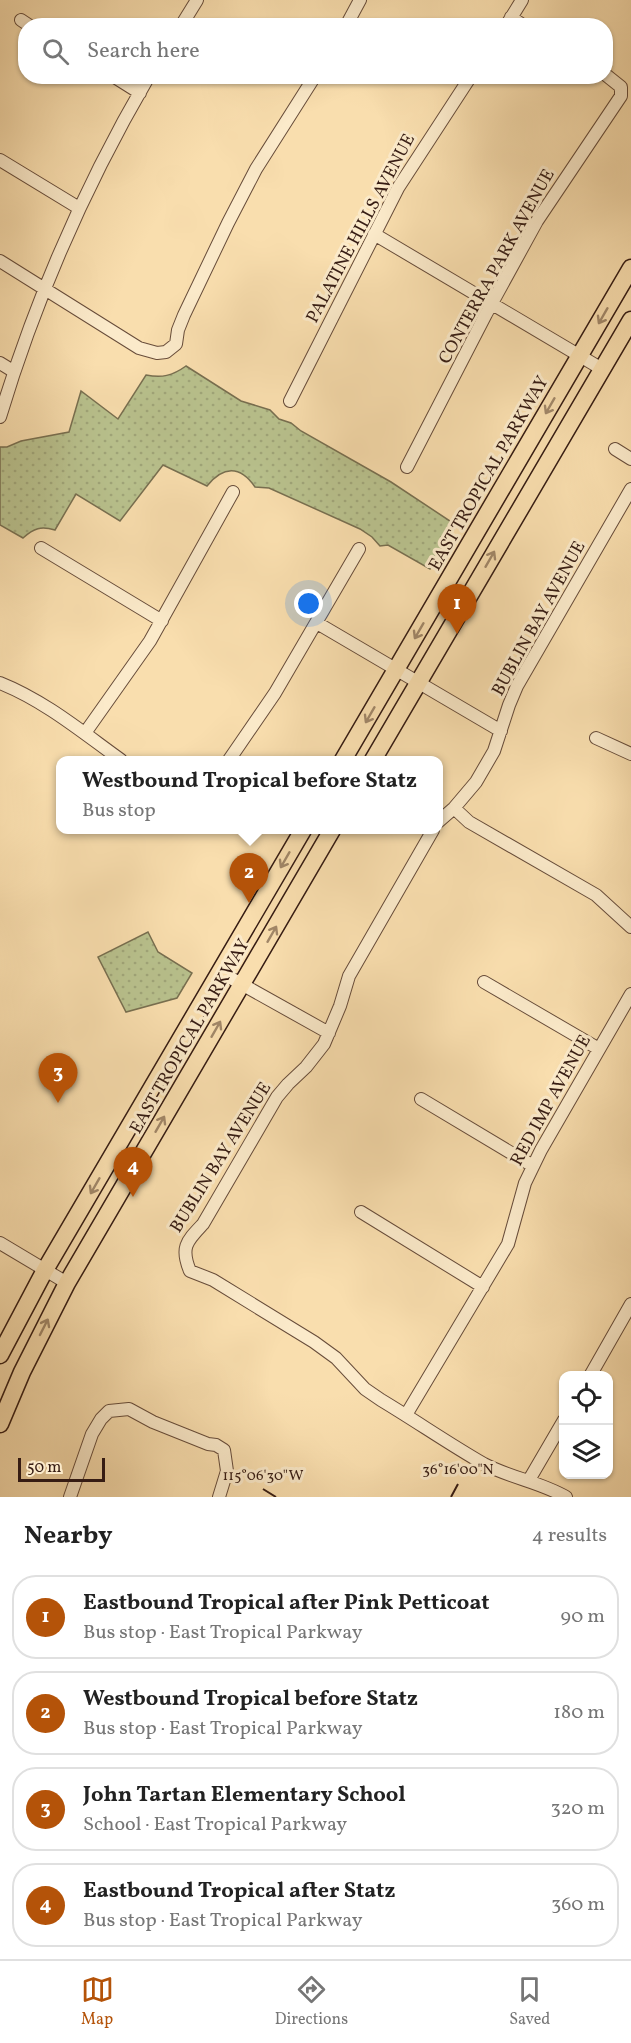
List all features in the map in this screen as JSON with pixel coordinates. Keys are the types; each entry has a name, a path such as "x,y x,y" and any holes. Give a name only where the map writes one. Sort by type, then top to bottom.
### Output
{"main road":[{"name":"EAST TROPICAL PARKWAY","path":"375,756 407,676 580,356 631,268"},
{"name":"EAST TROPICAL PARKWAY","path":"346,756 407,676 631,320"},
{"name":"EAST TROPICAL PARKWAY","path":"0,1355 45,1270 301,834"},
{"name":"EAST TROPICAL PARKWAY","path":"0,1424 26,1364 67,1283 330,834"}],"street":[{"path":"186,18 197,0"},
{"path":"350,18 360,0"},
{"path":"511,18 522,0"},
{"name":"CONTERRA PARK AVENUE","path":"407,467 537,221 621,96 621,87 613,81"},
{"path":"126,84 140,93"},
{"path":"0,417 13,371 79,208 104,156 145,84"},
{"path":"0,261 138,348 157,353 166,352 176,344 178,330 200,280 256,169 310,84"},
{"name":"PALATINE HILLS AVENUE","path":"290,401 398,188 466,84"},
{"path":"0,160 79,208"},
{"path":"374,234 602,369"},
{"path":"0,363 13,371"},
{"path":"615,449 631,459"},
{"name":"BUBLIN BAY AVENUE","path":"443,818 476,782 494,751 517,686 631,489"},
{"path":"85,733 162,621 234,492"},
{"path":"40,548 162,621"},
{"path":"232,756 275,693 359,549"},
{"path":"317,623 501,731"},
{"path":"0,683 45,705 116,756"},
{"path":"596,738 631,754"},
{"path":"454,808 469,822 596,895 631,927"},
{"name":"BUBLIN BAY AVENUE","path":"406,1414 365,1389 336,1358 314,1342 213,1280 190,1271 184,1258 188,1241 203,1224 277,1097 316,1055 329,1033 349,976 431,834"},
{"path":"220,972 329,1033"},
{"path":"484,982 599,1049"},
{"name":"RED IMP AVENUE","path":"406,1414 508,1244 525,1183 533,1166 631,994"},
{"path":"421,1099 533,1166"},
{"path":"361,1212 483,1287"},
{"path":"0,1243 67,1283"},
{"path":"593,1371 631,1304"},
{"path":"70,1497 92,1434 101,1419 110,1411 129,1409 153,1422 224,1450 227,1471 219,1497"},
{"path":"406,1414 484,1464 546,1486 566,1497"},
{"path":"529,1480 561,1425"}],"green space":[{"path":"186,366 241,401 270,410 279,419 291,423 301,431 391,482 456,525 430,569 388,545 380,546 360,529 269,488 255,487 243,475 231,471 219,475 207,486 163,465 120,521 76,494 55,530 38,529 23,538 0,525 0,447 69,432 81,391 118,419 146,375 167,375"},
{"path":"148,932 158,952 192,973 177,998 126,1012 98,957"}],"place":[{"name":"Eastbound Tropical after Pink Petticoat","path":"457,634"},
{"name":"Westbound Tropical before Statz","path":"249,903"},
{"name":"John Tartan Elementary School","path":"58,1103"},
{"name":"Eastbound Tropical after Statz","path":"133,1197"}]}
